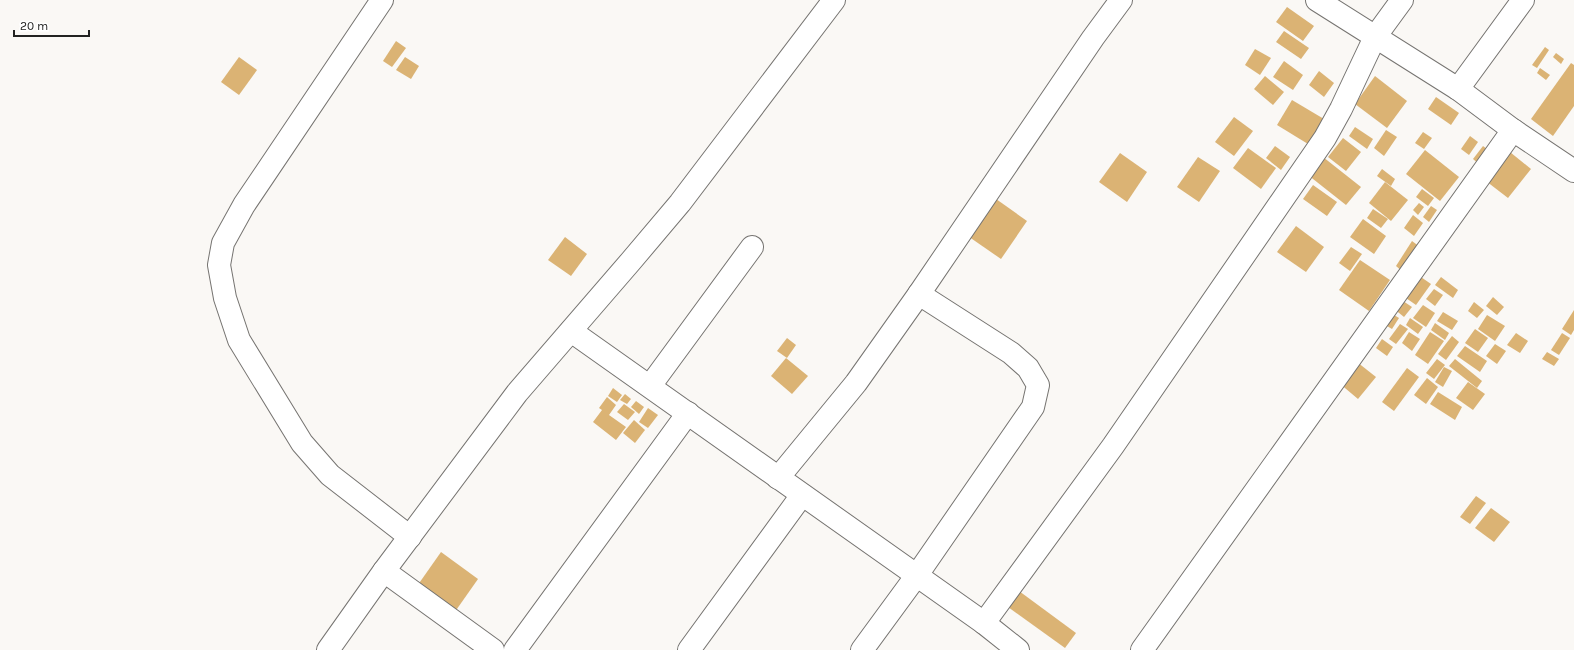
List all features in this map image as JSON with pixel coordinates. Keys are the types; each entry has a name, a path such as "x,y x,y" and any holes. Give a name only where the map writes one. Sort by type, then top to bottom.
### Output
{"street":[{"path":"382,0 244,205 223,243 218,265 225,298 239,340 302,443 330,475 410,536"},
{"path":"328,650 384,571 517,393 680,203 834,0"},
{"path":"778,478 856,383 1121,0"},
{"path":"1317,0 1458,89 1513,130 1574,171"},
{"path":"984,623 1113,446 1325,138 1341,109 1375,37 1402,0"},
{"path":"1458,89 1523,0"},
{"path":"1142,650 1513,130"},
{"path":"650,386 752,247"},
{"path":"862,650 917,575 1033,407 1038,385 1028,368 1011,353 919,294"},
{"path":"571,331 917,575 984,623 1018,650"},
{"path":"515,650 688,413"},
{"path":"689,650 802,495"},
{"path":"384,571 493,650"}],"building":[{"path":"1287,7 1314,26 1303,41 1276,22"},
{"path":"1284,31 1309,48 1301,59 1276,42"},
{"path":"396,41 406,48 392,67 383,61"},
{"path":"1545,47 1549,50 1537,68 1532,65"},
{"path":"1255,49 1271,58 1260,75 1245,65"},
{"path":"1556,53 1564,59 1561,64 1553,57"},
{"path":"239,57 257,70 239,95 221,82"},
{"path":"405,57 419,66 411,79 396,70"},
{"path":"1284,61 1303,75 1293,90 1273,77"},
{"path":"1571,63 1574,65 1574,106 1553,136 1531,119"},
{"path":"1540,68 1550,75 1546,80 1537,73"},
{"path":"1319,71 1334,83 1324,97 1309,85"},
{"path":"1265,76 1284,92 1273,105 1254,89"},
{"path":"1375,76 1407,101 1387,128 1355,104"},
{"path":"1436,97 1459,113 1451,125 1428,109"},
{"path":"1292,100 1324,119 1308,144 1277,125"},
{"path":"1234,117 1253,131 1234,156 1215,142"},
{"path":"1355,127 1373,139 1367,149 1349,136"},
{"path":"1386,130 1397,137 1384,156 1374,148"},
{"path":"1423,132 1432,138 1424,149 1415,143"},
{"path":"1470,136 1478,142 1469,155 1461,149"},
{"path":"1343,138 1361,152 1346,171 1328,157"},
{"path":"1275,146 1290,157 1281,170 1266,158"},
{"path":"1483,146 1491,152 1480,165 1473,159"},
{"path":"1248,148 1276,168 1261,189 1233,168"},
{"path":"1505,148 1531,169 1508,198 1482,178"},
{"path":"1425,150 1459,177 1440,201 1406,174"},
{"path":"1120,153 1147,172 1127,202 1099,182"},
{"path":"1198,157 1220,171 1199,202 1177,187"},
{"path":"1323,157 1361,187 1346,205 1308,175"},
{"path":"1382,169 1395,179 1391,186 1377,176"},
{"path":"1385,182 1408,200 1391,221 1369,203"},
{"path":"1313,185 1337,202 1327,216 1303,199"},
{"path":"1422,189 1434,198 1428,206 1416,197"},
{"path":"989,194 1027,221 1001,259 962,232"},
{"path":"1419,203 1424,207 1418,215 1413,210"},
{"path":"1431,206 1437,210 1429,222 1423,217"},
{"path":"1373,209 1388,219 1381,228 1367,218"},
{"path":"1413,215 1423,223 1414,236 1404,228"},
{"path":"1363,219 1386,236 1374,254 1350,237"},
{"path":"1296,226 1324,247 1306,272 1277,252"},
{"path":"565,237 587,254 571,276 548,260"},
{"path":"1412,241 1420,247 1403,272 1396,266"},
{"path":"1351,247 1362,254 1350,271 1339,263"},
{"path":"1360,260 1390,280 1369,311 1339,290"},
{"path":"1418,275 1431,284 1416,305 1403,296"},
{"path":"1441,277 1458,290 1453,298 1435,285"},
{"path":"1434,289 1443,295 1435,306 1426,299"},
{"path":"1493,297 1504,307 1497,315 1486,306"},
{"path":"1400,299 1412,307 1404,317 1393,308"},
{"path":"1474,302 1484,310 1477,318 1468,311"},
{"path":"1423,305 1435,313 1426,327 1413,318"},
{"path":"1574,310 1574,330 1571,335 1562,329"},
{"path":"1389,312 1399,318 1392,329 1382,323"},
{"path":"1443,312 1458,321 1452,330 1437,321"},
{"path":"1487,315 1505,326 1495,341 1478,329"},
{"path":"1410,318 1423,327 1418,334 1406,325"},
{"path":"1435,323 1449,333 1445,340 1431,330"},
{"path":"1400,324 1408,329 1396,344 1389,339"},
{"path":"1475,329 1488,338 1478,352 1465,343"},
{"path":"1409,332 1420,339 1412,351 1402,343"},
{"path":"1430,332 1444,341 1428,364 1415,355"},
{"path":"1516,333 1528,341 1520,353 1507,345"},
{"path":"1562,333 1570,338 1559,355 1551,350"},
{"path":"1452,336 1459,342 1446,360 1438,354"},
{"path":"787,338 796,345 787,358 777,351"},
{"path":"1382,339 1393,347 1387,356 1376,348"},
{"path":"1495,344 1506,351 1497,364 1486,356"},
{"path":"1465,346 1487,361 1480,372 1457,356"},
{"path":"1547,352 1559,359 1554,366 1542,359"},
{"path":"786,358 808,376 792,394 771,376"},
{"path":"1437,359 1445,365 1434,379 1426,373"},
{"path":"1455,359 1482,381 1477,388 1449,366"},
{"path":"1357,362 1376,377 1358,399 1339,383"},
{"path":"1444,367 1452,371 1443,387 1435,382"},
{"path":"1407,368 1419,377 1394,411 1382,402"},
{"path":"1427,378 1438,387 1426,404 1414,395"},
{"path":"1468,382 1485,394 1473,410 1456,398"},
{"path":"613,388 622,395 617,402 608,396"},
{"path":"1438,392 1462,407 1455,420 1430,404"},
{"path":"625,394 631,399 627,404 620,400"},
{"path":"607,397 616,405 609,415 626,427 616,440 593,422 602,410 599,408"},
{"path":"636,401 644,407 639,414 631,407"},
{"path":"624,404 635,412 628,420 617,412"},
{"path":"648,408 658,415 648,428 639,422"},
{"path":"634,420 645,430 635,443 623,433"},
{"path":"1476,496 1486,503 1470,524 1460,517"},
{"path":"1491,508 1510,522 1494,542 1475,528"},
{"path":"441,552 478,579 452,616 415,589"},
{"path":"1019,591 1076,633 1065,648 1008,607"}]}
